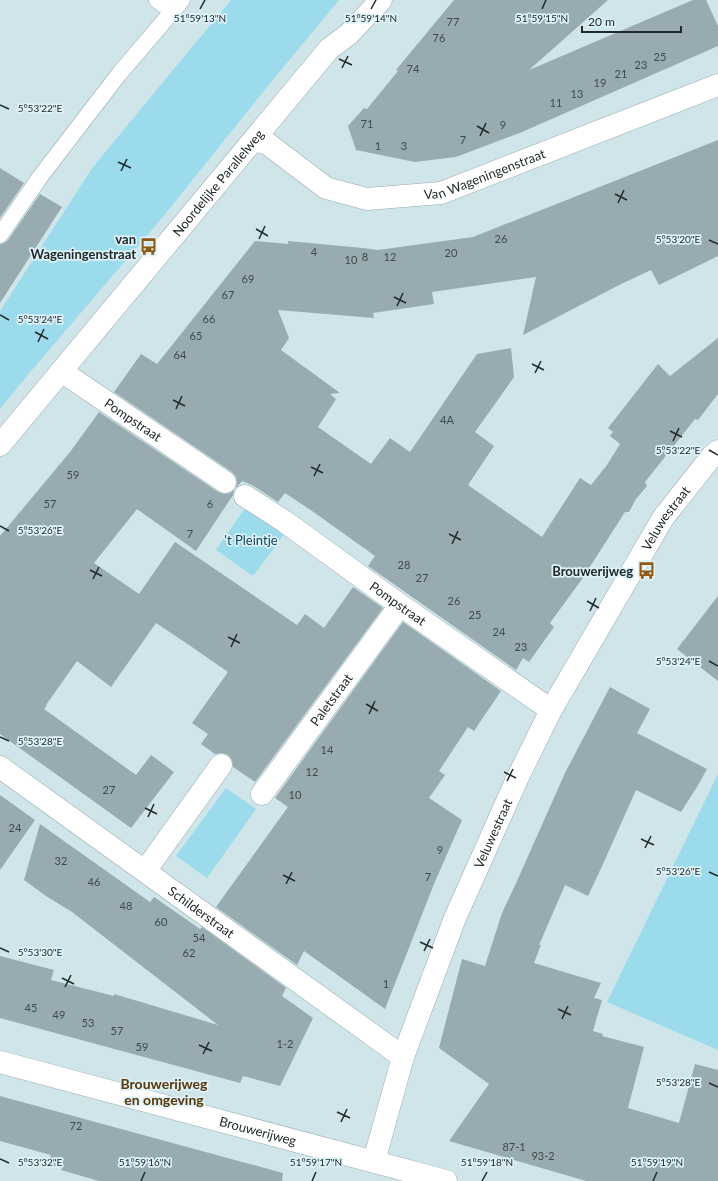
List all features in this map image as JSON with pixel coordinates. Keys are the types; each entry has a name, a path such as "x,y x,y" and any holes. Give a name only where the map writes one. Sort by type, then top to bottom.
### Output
{"street":[{"name":"Noordelijke Parallelweg","path":"0,445 329,49 349,34 381,0"},
{"name":"Van Wageningenstraat","path":"254,140 268,144 326,188 367,199 441,193 718,85"},
{"name":"Pompstraat","path":"61,371 225,482"},
{"name":"Veluwestraat","path":"374,1161 403,1057 455,918 518,777 551,710 663,518 718,450"},
{"name":"Pompstraat","path":"245,496 284,521 396,610 551,710"},
{"name":"Paletstraat","path":"262,794 396,610"},
{"path":"145,871 221,765"},
{"name":"Schilderstraat","path":"0,768 403,1057"},
{"name":"Brouwerijweg","path":"0,1062 446,1181"}],"lane":[{"path":"0,235 44,171 119,74 177,6 157,0"}],"green space":[{"path":"231,0 339,0 162,218 0,409 0,311 93,167"},
{"name":"'t Pleintje","path":"247,505 285,533 253,576 216,550"},
{"path":"718,774 718,1050 607,1002"},
{"path":"226,788 256,809 207,878 176,856"}],"building":[{"path":"454,0 608,0 529,70 693,0 706,0 718,26 718,46 522,132 456,157 415,162 356,150 348,126 364,108 367,109 398,71 396,70"},
{"path":"718,140 718,256 659,285 651,270 523,335 536,277 432,292 434,304 373,313 374,318 278,310 289,338 281,350 340,393 330,394 336,399 318,427 371,464 390,438 410,452 477,354 511,348 514,377 475,432 494,446 468,485 542,537 580,478 591,485 607,465 620,444 610,436 613,432 608,428 658,364 670,376 718,338 718,394 698,420 695,419 645,482 647,486 636,499 629,512 625,512 582,579 550,623 554,627 529,662 523,658 516,670 368,566 375,556 315,513 285,493 278,502 252,485 242,481 236,488 236,477 232,472 114,392 141,354 157,364 255,241 288,244 288,241 378,250 473,237"},
{"path":"0,168 24,183 0,218"},
{"path":"40,194 62,207 0,303 0,244 8,240"},
{"path":"99,412 218,492 224,494 230,493 234,490 233,495 196,551 137,509 94,563 139,594 175,542 297,625 305,614 324,628 353,587 383,608 255,782 233,767 232,760 228,755 222,753 215,754 201,744 208,734 192,723 228,672 189,645 156,623 111,687 77,661 44,709 136,775 151,755 174,772 131,828 0,734 0,536 70,452"},
{"path":"718,596 718,681 677,649"},
{"path":"403,622 501,691 474,731 468,727 439,771 445,775 429,798 462,820 434,884 385,1009 304,951 297,965 216,907 288,807 275,798"},
{"path":"610,687 650,709 637,733 707,769 681,812 636,790 588,896 565,885 539,945 541,945 534,963 601,983 594,998 602,1000 593,1031 603,1034 602,1036 644,1047 628,1108 679,1123 695,1064 718,1070 718,1181 586,1181 449,1141 489,1084 439,1048 462,959 485,966 502,913 565,773"},
{"path":"0,795 35,820 0,870"},
{"path":"40,824 150,902 154,897 200,929 202,927 286,988 282,996 313,1018 280,1086 243,1076 240,1083 0,1018 0,956 54,970 51,980 114,996 114,994 218,1025 72,912 24,880"},
{"path":"0,1096 283,1173 282,1181 99,1181 61,1170 62,1168 48,1164 51,1155 0,1141"}],"place":[{"name":"van Wageningenstraat","path":"149,246"},
{"name":"Brouwerijweg","path":"646,571"}],"district":[{"name":"Brouwerijweg en omgeving","path":"164,1092"}]}
